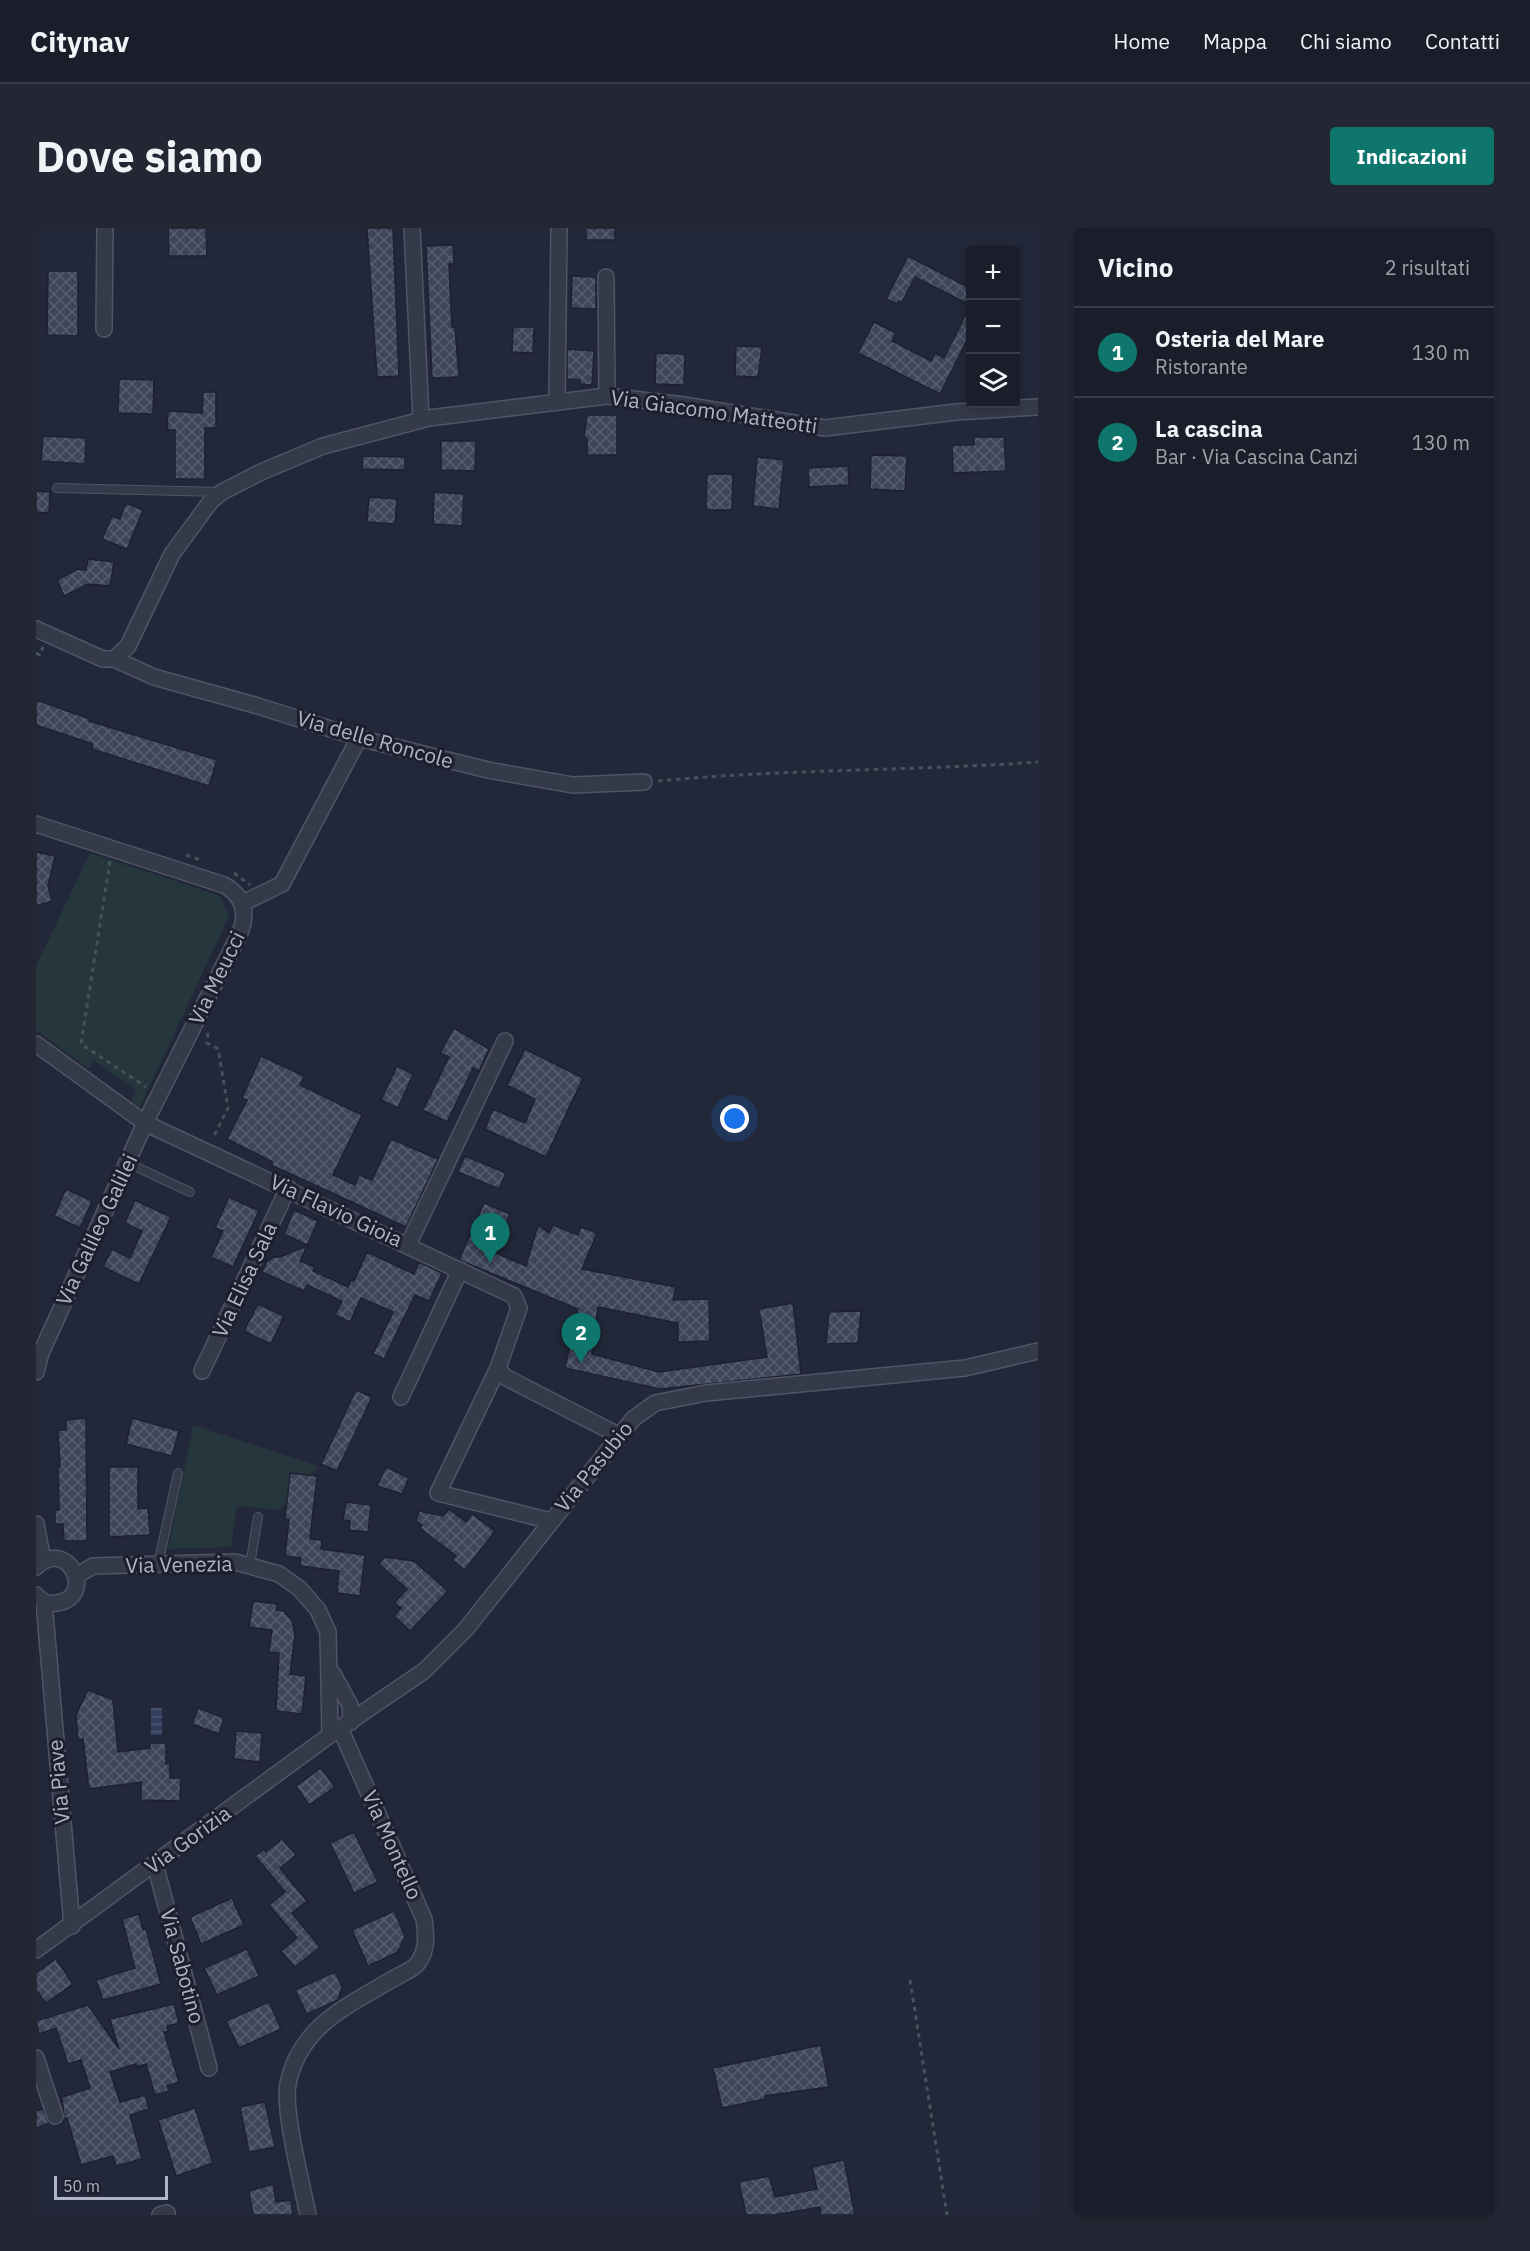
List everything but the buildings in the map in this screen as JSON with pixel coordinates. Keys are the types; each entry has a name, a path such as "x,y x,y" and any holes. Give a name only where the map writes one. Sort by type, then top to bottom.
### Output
{"street":[{"path":"104,329 105,228"},
{"path":"412,228 421,420"},
{"path":"557,402 559,228"},
{"path":"606,278 607,396"},
{"name":"Via Giacomo Matteotti","path":"114,659 128,646 172,554 211,501 222,492 323,446 421,420 607,396 684,405 825,428 956,412 1038,407"},
{"path":"36,629 103,659 114,659"},
{"name":"Via delle Roncole","path":"114,659 154,677 258,706 359,738 488,771 573,785 644,782"},
{"path":"249,900 282,884 359,738"},
{"name":"Via Meucci","path":"36,824 224,885 249,900 240,933 146,1123"},
{"path":"408,1245 505,1041"},
{"name":"Via Flavio Gioia","path":"36,1044 146,1123 513,1296 519,1308 498,1368"},
{"name":"Via Galileo Galilei","path":"36,1372 41,1353 146,1123"},
{"name":"Via Elisa Sala","path":"202,1371 288,1188"},
{"path":"401,1397 460,1270"},
{"name":"Via Pasubio","path":"340,1728 424,1671 466,1629 633,1419 655,1403 706,1393 965,1368 1038,1351"},
{"path":"551,1521 438,1493 498,1368 505,1377 620,1436"},
{"path":"36,1524 40,1564 59,1559 67,1563 76,1576 74,1592 63,1603 40,1599"},
{"name":"Via Venezia","path":"76,1576 93,1566 158,1566 235,1562 279,1574 300,1589 318,1610 328,1632 329,1666 340,1728"},
{"name":"Via Piave","path":"40,1599 72,1926"},
{"name":"Via Venezia","path":"329,1666 340,1692 350,1705 340,1728"},
{"name":"Via Gorizia","path":"36,1950 72,1926 340,1728"},
{"name":"Via Montello","path":"308,2215 289,2113 288,2085 297,2059 308,2039 328,2017 417,1964 427,1941 424,1918 340,1728"},
{"name":"Via Sabotino","path":"155,1864 208,2068"},
{"path":"36,2058 55,2116"}],"lane":[{"path":"57,488 222,492"},
{"path":"128,1163 190,1192"},
{"path":"158,1566 178,1473"},
{"path":"250,1565 258,1517"}],"path":[{"path":"644,782 725,774 946,769 1038,762"},
{"path":"185,855 205,862"},
{"path":"111,858 81,1044 159,1096"},
{"path":"226,868 249,882 249,900"},
{"path":"207,1151 228,1108 219,1054 217,1048 207,1043 208,1030"},
{"path":"910,1980 947,2215"}],"shaded area":[{"path":"90,853 220,896 229,916 140,1107 131,1100 136,1090 93,1060 89,1069 36,1030 36,966"},
{"path":"193,1425 318,1466 280,1510 237,1506 231,1547 168,1549"}],"water":[{"path":"151,1708 162,1708 162,1735 151,1735"}],"place":[{"name":"Osteria del Mare","path":"490,1263"},
{"name":"La cascina","path":"581,1363"}]}
